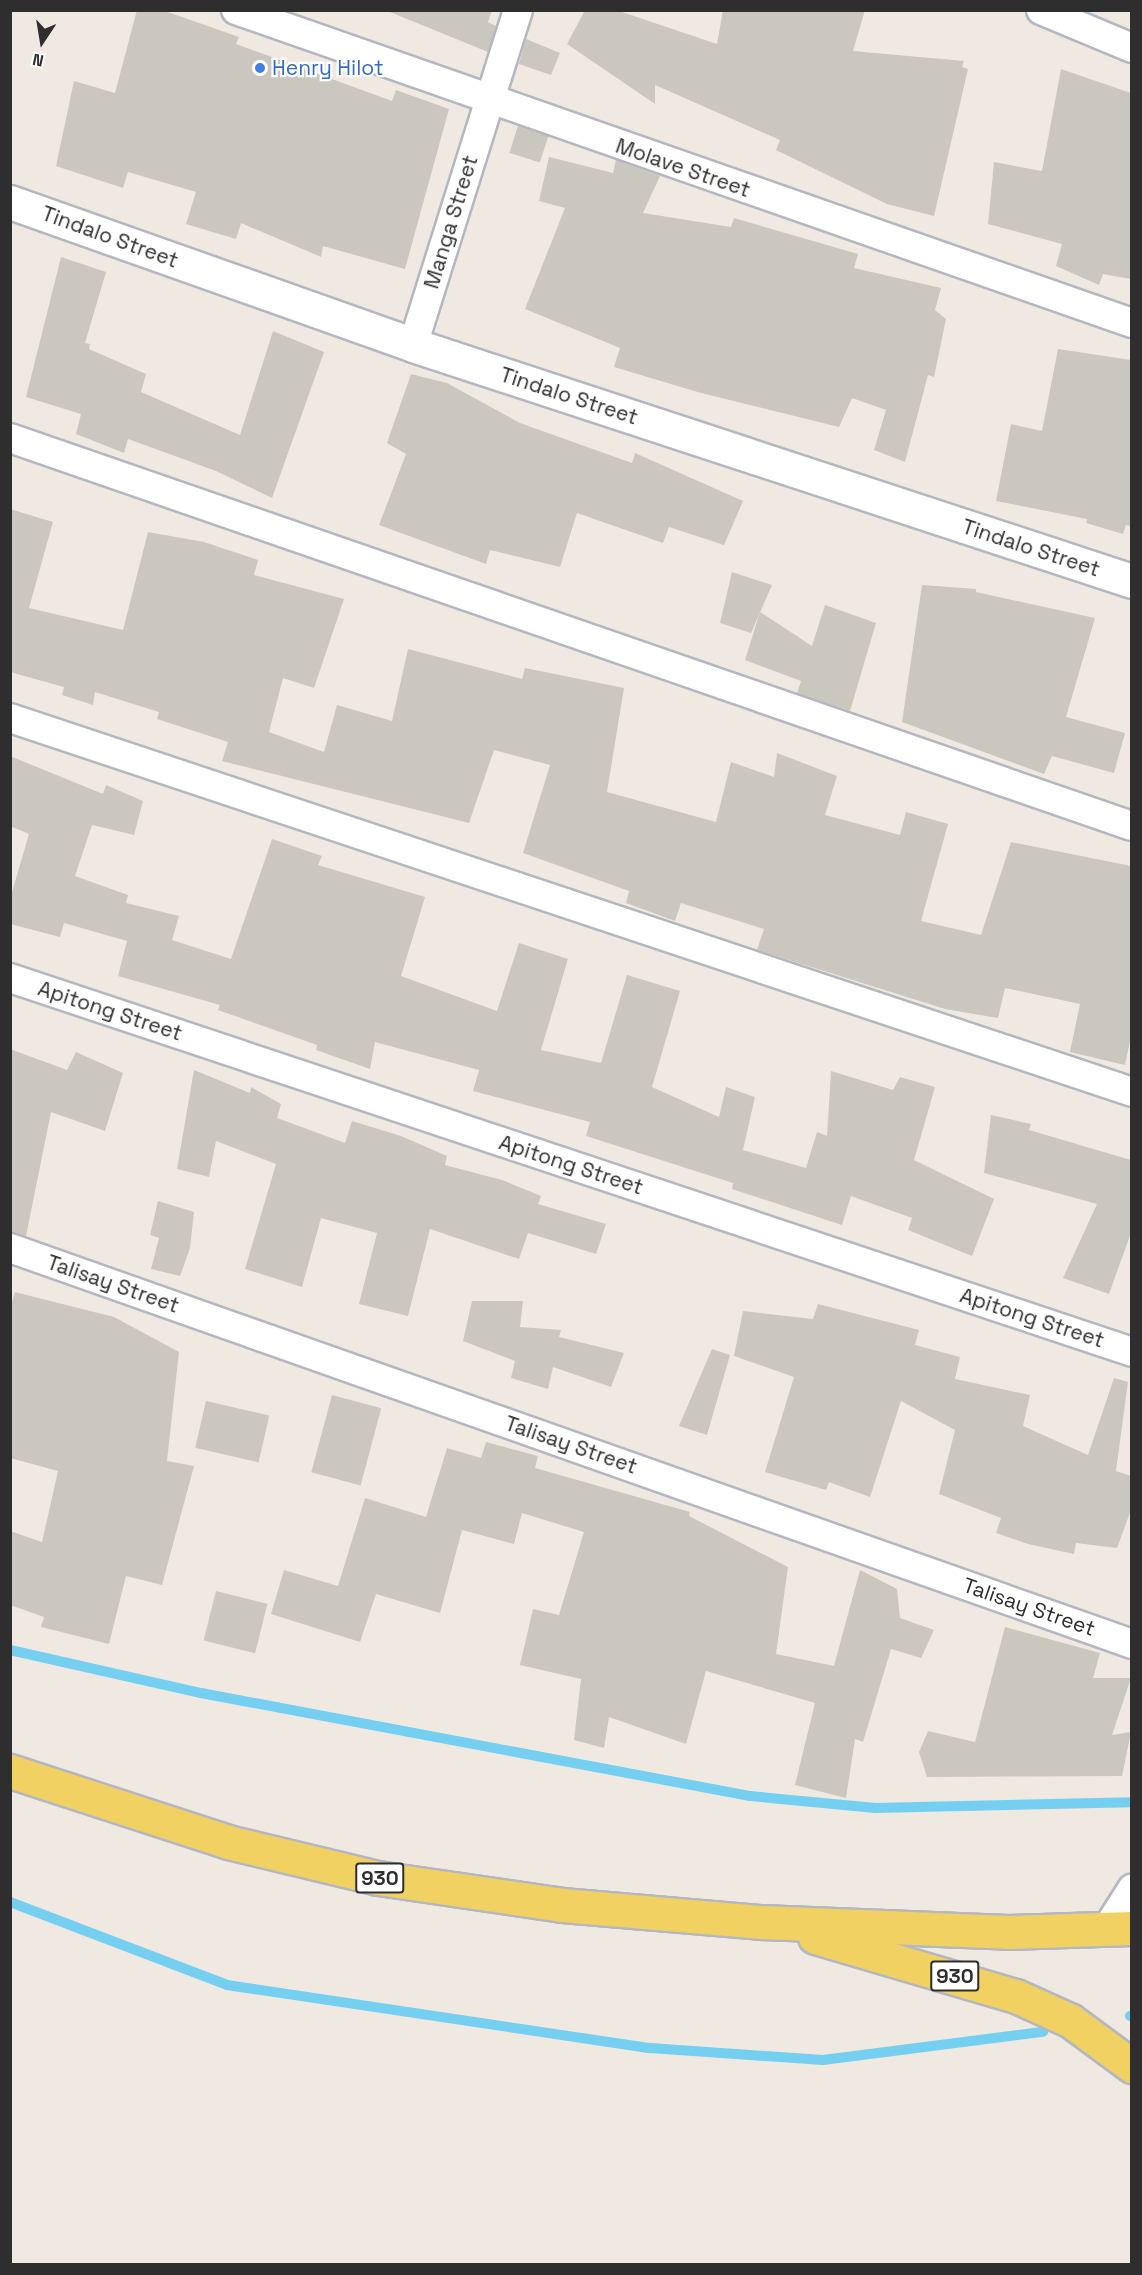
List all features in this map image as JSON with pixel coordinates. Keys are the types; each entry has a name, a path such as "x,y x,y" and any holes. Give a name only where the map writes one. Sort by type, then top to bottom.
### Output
{"main road":[{"name":"930","path":"10,1771 228,1842 378,1878 562,1905 762,1922 1008,1932 1119,1929"},
{"name":"930","path":"762,1922 1016,1996 1071,2021 1131,2066"}],"street":[{"name":"Molave Street","path":"236,10 1131,323"},
{"name":"Manga Street","path":"412,345 518,10"},
{"path":"1041,10 1096,21 1131,48"},
{"name":"Tindalo Street","path":"10,202 412,345 1131,581"},
{"path":"10,438 1131,826"},
{"path":"10,718 1131,1092"},
{"name":"Apitong Street","path":"10,978 1131,1352"},
{"name":"Talisay Street","path":"10,1248 1131,1644"},
{"path":"1119,1929 1131,1889"}],"building":[{"path":"137,10 162,10 239,37 236,44 392,101 396,90 449,109 405,269 323,246 321,257 241,223 236,239 186,224 196,192 128,172 123,188 56,166 74,81 115,93"},
{"path":"385,10 492,10 488,22 496,26 488,52"},
{"path":"585,10 616,10 717,44 723,10 865,10 853,51 964,61 962,67 968,69 934,216 887,204 776,150 780,140 655,85 655,104 567,44"},
{"path":"526,39 560,53 551,75 519,64"},
{"path":"1061,69 1131,93 1131,279 1103,274 1099,285 1056,266 1062,244 988,224 994,162 1042,171"},
{"path":"518,126 548,136 540,163 509,153"},
{"path":"549,157 613,173 616,160 660,176 643,213 731,227 734,218 858,254 854,268 941,288 935,310 946,319 934,377 928,375 905,462 874,450 886,410 852,398 839,427 701,393 614,367 620,348 525,309 565,208 539,201"},
{"path":"61,257 106,272 85,343 90,344 89,349 146,374 141,392 240,435 273,331 324,352 272,498 216,471 128,439 124,453 76,434 81,414 26,397"},
{"path":"1058,349 1131,360 1131,526 1126,525 1123,534 1086,523 1087,519 996,501 1011,424 1042,431"},
{"path":"411,374 447,383 520,423 632,463 635,453 743,501 724,545 669,527 663,543 577,513 560,567 490,550 486,564 379,525 406,454 387,443"},
{"path":"10,509 53,522 29,608 123,630 148,532 204,542 258,560 254,575 344,599 314,688 283,678 269,732 324,752 337,705 392,721 408,649 522,679 525,668 624,688 607,792 716,822 731,762 774,777 777,753 837,776 825,815 900,835 906,812 948,824 921,921 981,935 1011,842 1131,866 1131,1036 1125,1065 1070,1052 1080,1004 1005,988 998,1018 945,1009 757,950 764,929 681,903 675,921 626,903 629,891 523,853 550,765 494,750 469,823 222,761 228,742 157,719 159,712 95,692 93,705 62,695 64,687 10,672"},
{"path":"732,572 772,585 751,633 720,623"},
{"path":"922,585 976,589 976,592 1095,618 1066,717 1125,733 1114,773 1052,756 1044,774 902,722"},
{"path":"825,605 876,623 850,711 797,693 801,681 745,660 760,612 812,646"},
{"path":"10,756 103,794 106,785 143,801 134,835 92,825 75,876 128,895 126,903 179,916 172,940 231,959 272,839 322,856 318,865 425,897 401,976 497,1011 519,943 568,959 541,1050 601,1063 627,975 680,991 652,1087 719,1117 726,1087 755,1097 743,1150 806,1168 817,1132 827,1136 831,1071 893,1090 900,1077 935,1087 914,1160 994,1199 972,1256 908,1230 912,1218 851,1196 842,1225 732,1189 733,1183 586,1136 590,1122 473,1091 479,1070 375,1042 370,1069 316,1050 317,1045 218,1010 220,1005 118,976 127,941 64,923 60,937 10,924 10,899 29,834 10,826"},
{"path":"10,1049 67,1070 76,1052 123,1073 105,1131 51,1112 26,1236 10,1232"},
{"path":"194,1070 250,1093 251,1087 281,1104 277,1118 345,1143 352,1121 401,1136 447,1156 445,1165 502,1180 541,1196 538,1204 606,1224 596,1254 528,1233 519,1259 430,1229 408,1316 359,1304 377,1233 321,1218 302,1287 245,1269 276,1164 216,1141 209,1177 177,1169"},
{"path":"991,1115 1031,1124 1029,1130 1131,1160 1131,1233 1109,1294 1063,1278 1097,1204 984,1173"},
{"path":"158,1201 194,1212 190,1248 180,1276 151,1269 159,1238 150,1235"},
{"path":"15,1292 114,1317 179,1352 167,1461 194,1466 162,1585 126,1576 109,1644 41,1627 44,1617 10,1605 10,1531 42,1542 58,1471 10,1458 10,1309"},
{"path":"472,1301 523,1301 520,1327 561,1330 559,1337 624,1353 611,1387 553,1367 548,1389 511,1378 515,1361 463,1341"},
{"path":"818,1304 919,1330 915,1345 960,1357 955,1379 1030,1395 1023,1426 1088,1455 1114,1378 1128,1382 1116,1471 1131,1476 1131,1510 1117,1548 1076,1543 1074,1554 1028,1544 996,1533 1001,1518 939,1494 955,1430 901,1401 870,1497 829,1482 826,1490 765,1472 794,1377 734,1356 743,1311 813,1319"},
{"path":"712,1349 730,1355 707,1435 679,1426"},
{"path":"332,1395 381,1408 361,1485 311,1472"},
{"path":"206,1401 269,1416 259,1462 195,1448"},
{"path":"486,1442 538,1456 535,1468 690,1512 689,1516 788,1567 776,1654 834,1666 860,1570 897,1589 900,1618 934,1630 921,1658 891,1649 863,1742 855,1739 846,1798 795,1785 815,1703 706,1671 686,1744 609,1717 604,1748 574,1740 581,1679 520,1665 533,1609 559,1615 584,1532 522,1513 514,1544 462,1530 440,1613 376,1594 360,1642 271,1614 284,1570 338,1586 365,1498 426,1517 447,1448 481,1458"},
{"path":"216,1591 267,1604 255,1653 204,1640"},
{"path":"1005,1627 1100,1653 1093,1678 1131,1678 1112,1735 1131,1732 1122,1776 927,1777 919,1752 928,1731 975,1742"}],"waterway":[{"path":"10,1650 201,1693 750,1796 875,1808 1132,1802"},
{"path":"10,1902 227,1985 650,2048 823,2060 1043,2032"}],"place":[{"name":"Henry Hilot","path":"260,68"}]}
